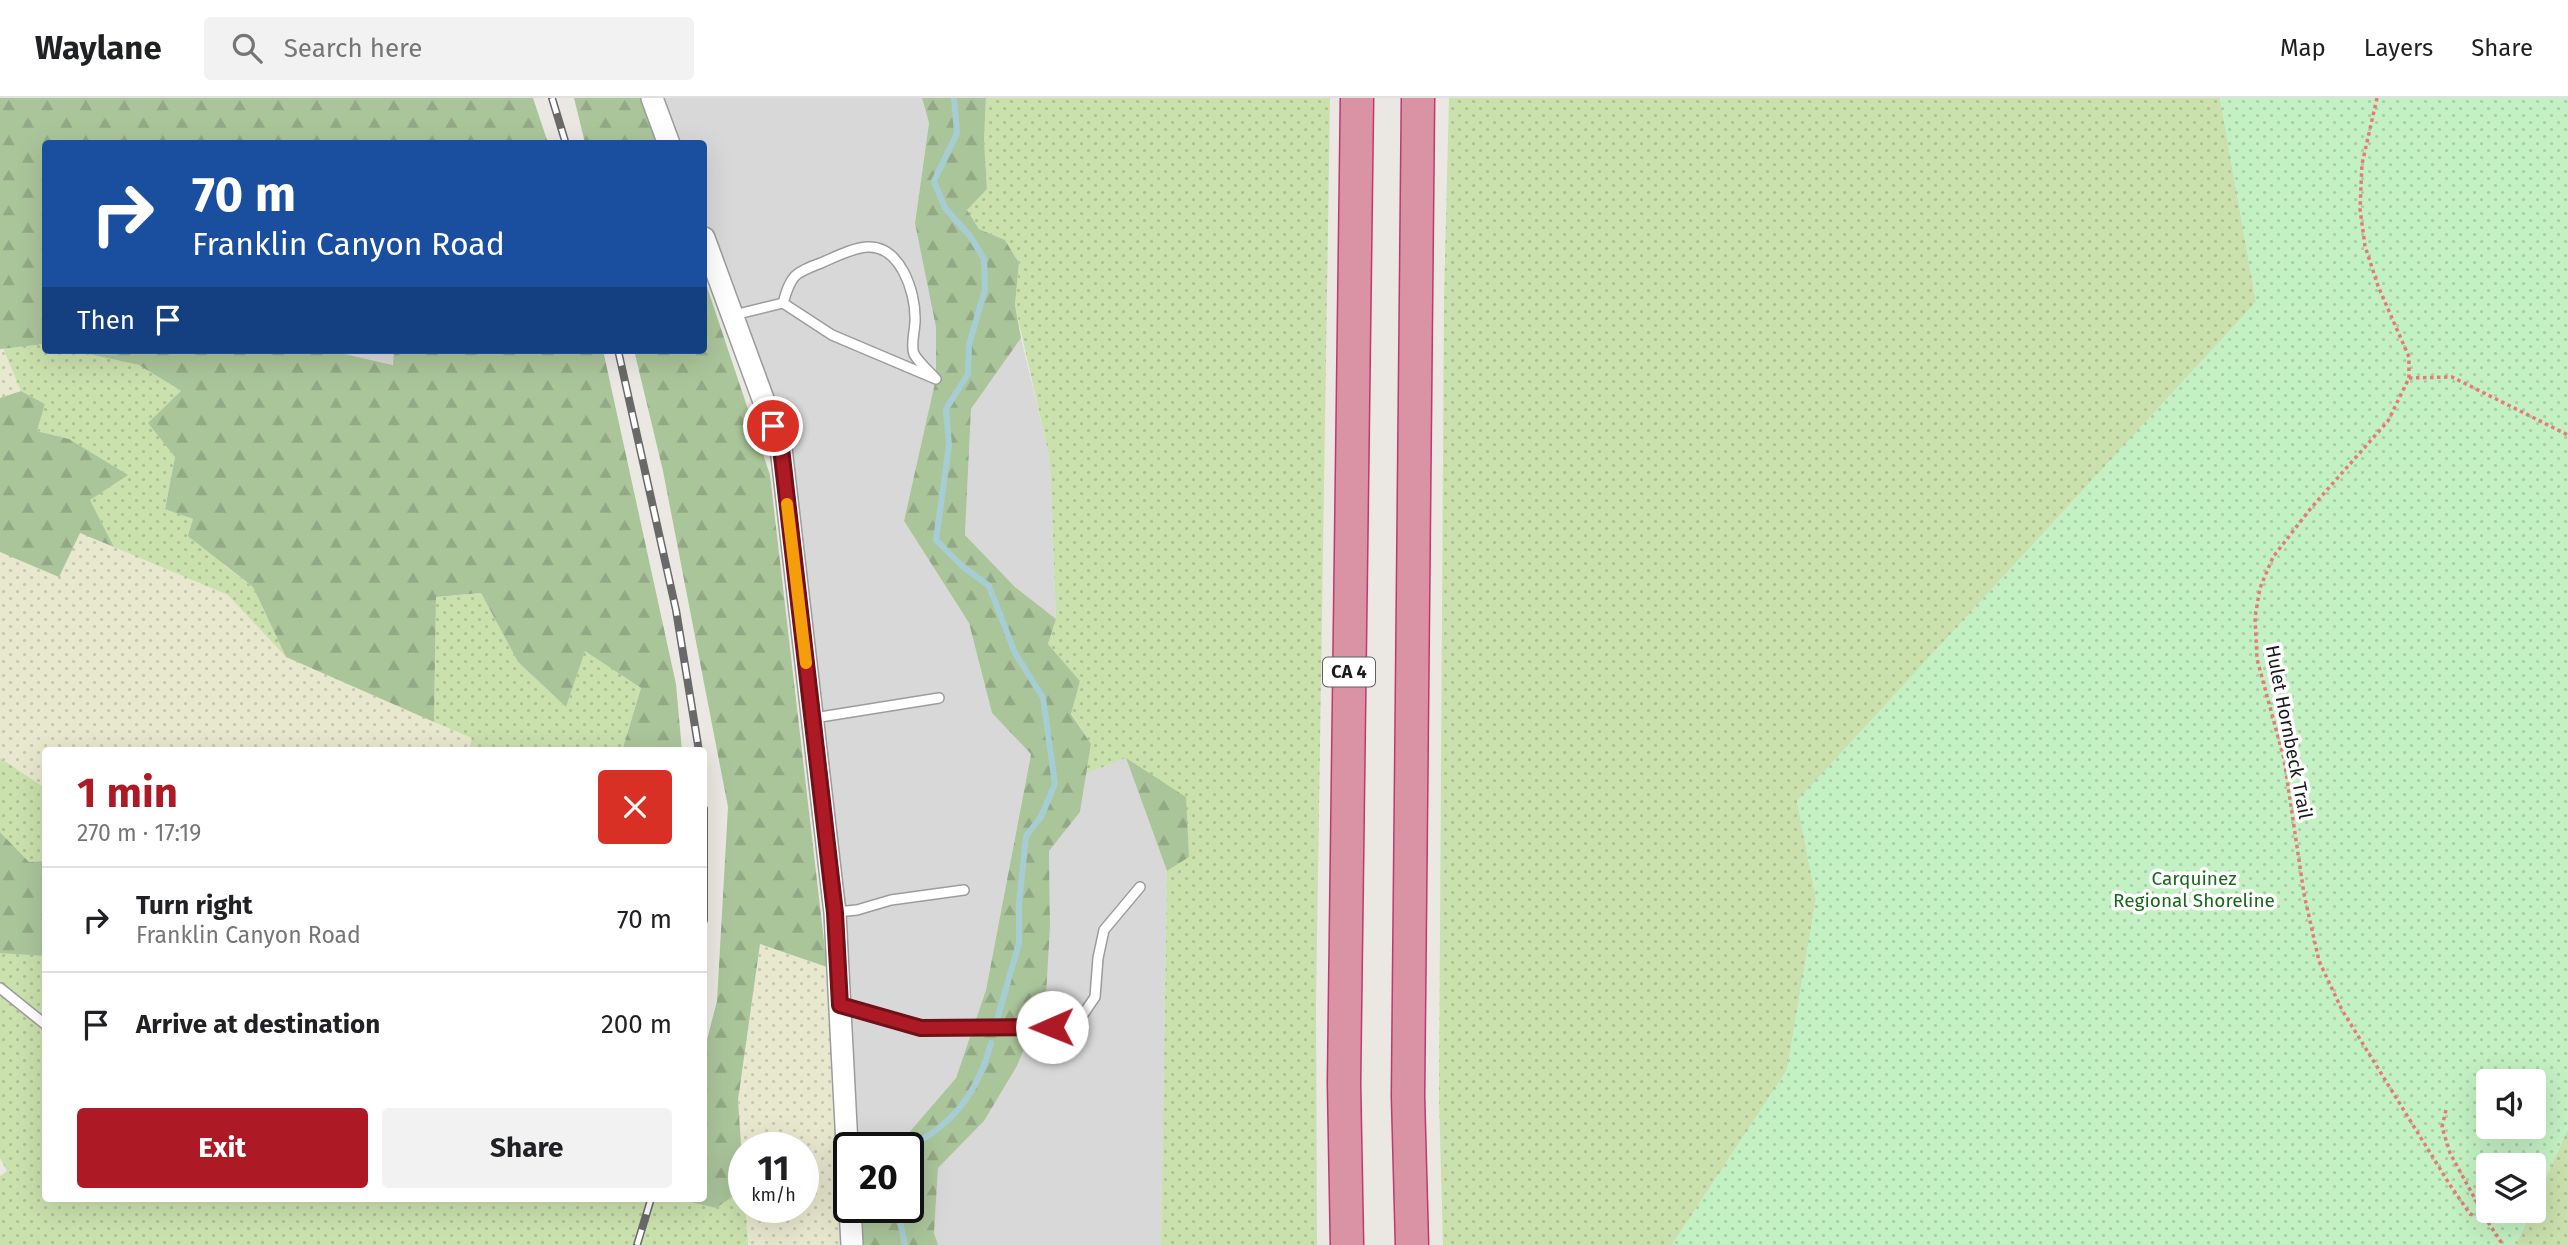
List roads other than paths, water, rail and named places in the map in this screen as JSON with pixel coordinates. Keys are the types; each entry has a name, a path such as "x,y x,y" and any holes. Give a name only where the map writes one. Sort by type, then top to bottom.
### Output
{"highway":[{"name":"CA 4","path":"1347,1245 1343,1083 1357,98"},
{"path":"1412,1245 1408,1082 1418,98"}],"street":[{"path":"652,98 668,140"},
{"path":"707,246 781,448 835,913 846,1132"},
{"path":"851,1223 852,1245"}],"lane":[{"path":"732,315 783,303 832,334 936,379 913,351 915,313 909,282 902,268 883,251 866,247 798,272 789,284 783,303"},
{"path":"812,718 939,698"},
{"path":"840,1005 921,1028 1052,1027 1080,1019 1095,997 1098,958 1104,930 1140,887"},
{"path":"835,913 964,890"},
{"path":"0,988 42,1022"}],"waterway":[{"path":"954,98 957,133 934,181 945,208 970,236 984,259 985,289 969,345 968,374 946,409 949,445 936,540 962,566 989,586 1015,653 1043,698 1055,784 1041,817 1026,836 1019,904 1019,943 998,1016"},
{"path":"924,1138 950,1118 971,1092 986,1061 991,1043"},
{"path":"900,1223 905,1245"}],"railway":[{"path":"552,98 565,140"},
{"path":"619,354 676,610 698,747"},
{"path":"637,1245 650,1202"}],"park label":[{"name":"Carquinez Regional Shoreline","path":"2194,889"}]}
